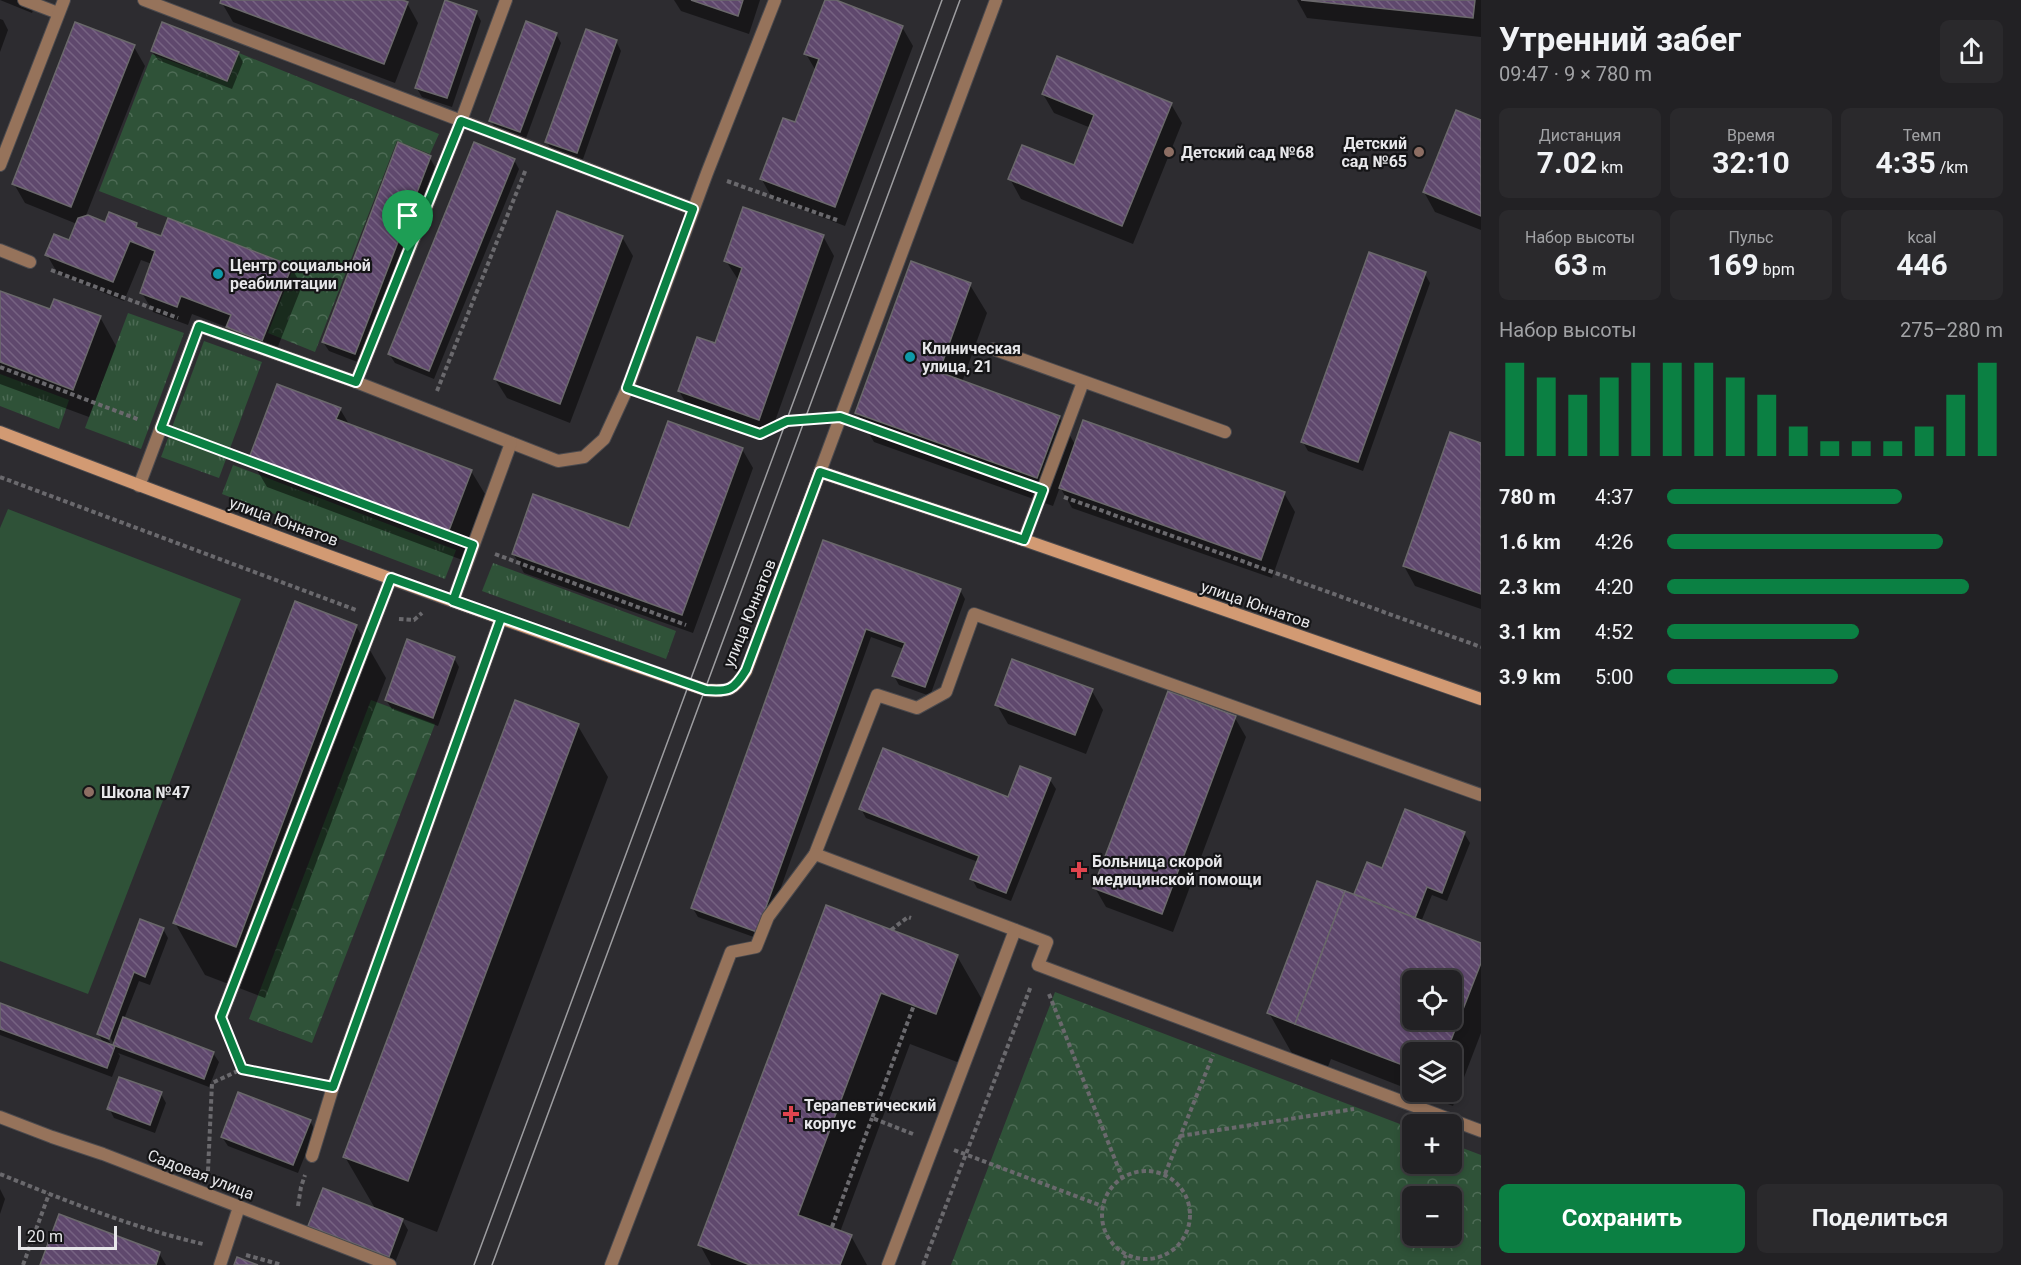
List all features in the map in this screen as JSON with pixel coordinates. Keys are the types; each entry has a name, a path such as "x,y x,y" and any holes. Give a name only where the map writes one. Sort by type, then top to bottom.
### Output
{"street":[{"path":"24,0 58,14"},
{"path":"0,165 64,0"},
{"path":"144,0 693,209"},
{"path":"356,382 461,121 506,0"},
{"path":"139,486 199,326 356,382 558,461 584,456 604,439 627,388 693,209 775,0"},
{"path":"820,472 996,0"},
{"path":"0,250 30,262"},
{"path":"993,349 1226,432"},
{"path":"1024,540 1083,381"},
{"name":"улица Юннатов","path":"0,432 139,486 453,601 706,690 727,691 735,686 746,670 820,472 1024,540 1481,699"},
{"path":"453,601 511,443"},
{"path":"221,1017 391,578"},
{"path":"611,1265 732,952 756,947 768,917 815,854 877,695 916,708 946,693 974,614 1481,795"},
{"path":"312,1156 333,1087 501,618"},
{"path":"815,854 1047,942 1038,965 1481,1131"},
{"path":"888,1265 1015,930"},
{"name":"Садовая улица","path":"0,1117 390,1265"},
{"path":"220,1265 239,1207"}],"path":[{"path":"429,411 534,150"},
{"path":"707,173 837,220"},
{"path":"30,262 199,326"},
{"path":"0,367 686,625"},
{"path":"627,388 760,434 787,421 840,417 1481,647"},
{"path":"0,477 375,617 414,620"},
{"path":"891,930 908,916 919,921"},
{"path":"1038,965 1122,1177"},
{"path":"923,1265 1038,965"},
{"path":"221,1017 242,1069"},
{"path":"1165,1174 1221,1034"},
{"path":"207,1194 212,1083 242,1069 333,1087"},
{"path":"1180,1136 1355,1109"},
{"path":"832,1227 872,1118"},
{"path":"1142,1170 1165,1174 1184,1192 1189,1206 1189,1225 1180,1244 1172,1251 1160,1257 1145,1260 1126,1255 1114,1246 1105,1233 1101,1220 1102,1206 1108,1191 1122,1177 1142,1170"},
{"path":"0,1174 49,1194 167,1235 282,1265"},
{"path":"22,1265 49,1194"},
{"path":"1122,1265 1126,1255"},
{"path":"1145,1260 1147,1265"}],"green space":[{"path":"239,53 439,134 430,154 397,141 315,352 268,333 294,266 99,191 152,54 228,82"},
{"path":"128,313 184,333 141,449 85,428"},
{"path":"204,341 262,362 219,478 161,457"},
{"path":"0,374 69,400 59,429 0,406"},
{"path":"233,465 456,550 445,579 222,494"},
{"name":"Школа №47","path":"8,509 241,599 88,994 0,961 0,528"},
{"path":"493,563 676,631 666,659 482,591"},
{"path":"371,700 435,724 312,1043 249,1019"},
{"path":"1055,992 1402,1125 1402,1174 1462,1174 1462,1148 1481,1155 1481,1265 951,1265"}],"building":[{"path":"221,0 402,0 408,2 384,64 220,3"},
{"path":"445,0 477,11 447,98 415,88"},
{"path":"691,0 743,0 738,16"},
{"path":"825,0 836,0 903,26 835,207 760,179 783,118 795,122 819,59 804,54"},
{"path":"1301,0 1475,0 1473,18"},
{"path":"526,21 557,33 520,132 489,121"},
{"path":"75,22 135,45 71,207 12,184"},
{"path":"162,22 239,52 227,81 151,51"},
{"path":"586,29 617,40 577,153 545,142"},
{"path":"1057,56 1172,103 1122,226 1008,179 1022,145 1074,165 1094,115 1042,94"},
{"path":"1456,110 1481,120 1481,216 1423,192"},
{"path":"398,142 431,156 355,354 322,342"},
{"path":"474,142 515,159 429,371 388,354"},
{"path":"743,207 824,235 759,420 678,391 697,337 715,343 742,268 724,261"},
{"path":"557,211 623,236 560,404 494,379"},
{"name":"Центр социальной реабилитации","path":"109,212 137,223 136,227 161,236 168,218 292,266 262,341 226,327 231,315 181,296 177,307 140,293 155,251 130,241 113,282 45,255 54,234 69,240 78,218 88,215 105,222"},
{"path":"1369,252 1426,272 1358,462 1301,442"},
{"name":"Клиническая улица, 21","path":"911,261 971,283 939,372 1060,416 1037,478 855,413"},
{"path":"0,291 50,309 54,299 101,316 73,390 0,362"},
{"path":"277,384 341,408 336,419 472,470 448,533 249,458"},
{"path":"1083,420 1285,492 1261,560 1059,488"},
{"path":"668,421 743,448 682,615 512,554 533,494 629,528"},
{"path":"1450,432 1481,443 1481,594 1403,566"},
{"path":"823,540 961,589 925,687 892,676 905,643 866,629 757,932 691,908"},
{"path":"295,601 357,625 236,947 173,923"},
{"path":"407,639 455,657 433,718 385,700"},
{"path":"1012,659 1093,689 1075,735 995,705"},
{"path":"1168,691 1236,716 1162,914 1093,888"},
{"path":"515,700 579,724 408,1181 343,1157"},
{"path":"883,748 1008,797 1020,766 1051,778 1006,893 970,879 979,856 859,809"},
{"path":"1405,809 1465,832 1442,893 1427,887 1415,918 1354,894 1367,862 1382,868"},
{"path":"1317,881 1345,891 1295,1024 1267,1013"},
{"path":"1345,891 1481,943 1481,963 1462,1012 1462,970 1402,970 1402,1030 1455,1030 1450,1042 1402,1042 1402,1065 1295,1024"},
{"name":"Терапевтический корпус","path":"826,905 958,955 936,1014 881,993 798,1215 852,1235 840,1265 750,1265 698,1245"},
{"path":"140,919 164,928 145,977 134,972 109,1039 97,1034"},
{"path":"0,1003 115,1046 107,1068 0,1029"},
{"path":"123,1017 214,1052 204,1079 113,1045"},
{"path":"119,1077 162,1092 150,1125 107,1109"},
{"path":"238,1092 311,1120 293,1165 221,1137"},
{"path":"323,1188 403,1219 389,1257 308,1226"},
{"path":"59,1214 160,1252 156,1265 40,1265"},
{"path":"237,1257 258,1265 234,1265"}],"tram line":[{"path":"474,1265 942,0"},
{"path":"492,1265 960,0"}],"place":[{"name":"Детский сад №68","path":"1169,152"},
{"name":"Детский сад №65","path":"1419,152"},
{"name":"Центр социальной реабилитации","path":"218,274"},
{"name":"Клиническая улица, 21","path":"910,357"},
{"name":"Школа №47","path":"89,792"},
{"name":"Больница скорой медицинской помощи","path":"1079,870"},
{"name":"Терапевтический корпус","path":"791,1114"}],"route":[{"path":"408,252 356,382 199,326 161,428 473,545 453,601 501,618 333,1087 242,1069 221,1017 391,578 501,618 706,690 727,691 735,686 746,670 820,472 1024,540 1043,490 840,417 787,421 760,434 627,388 693,209 461,121 408,252"}]}
